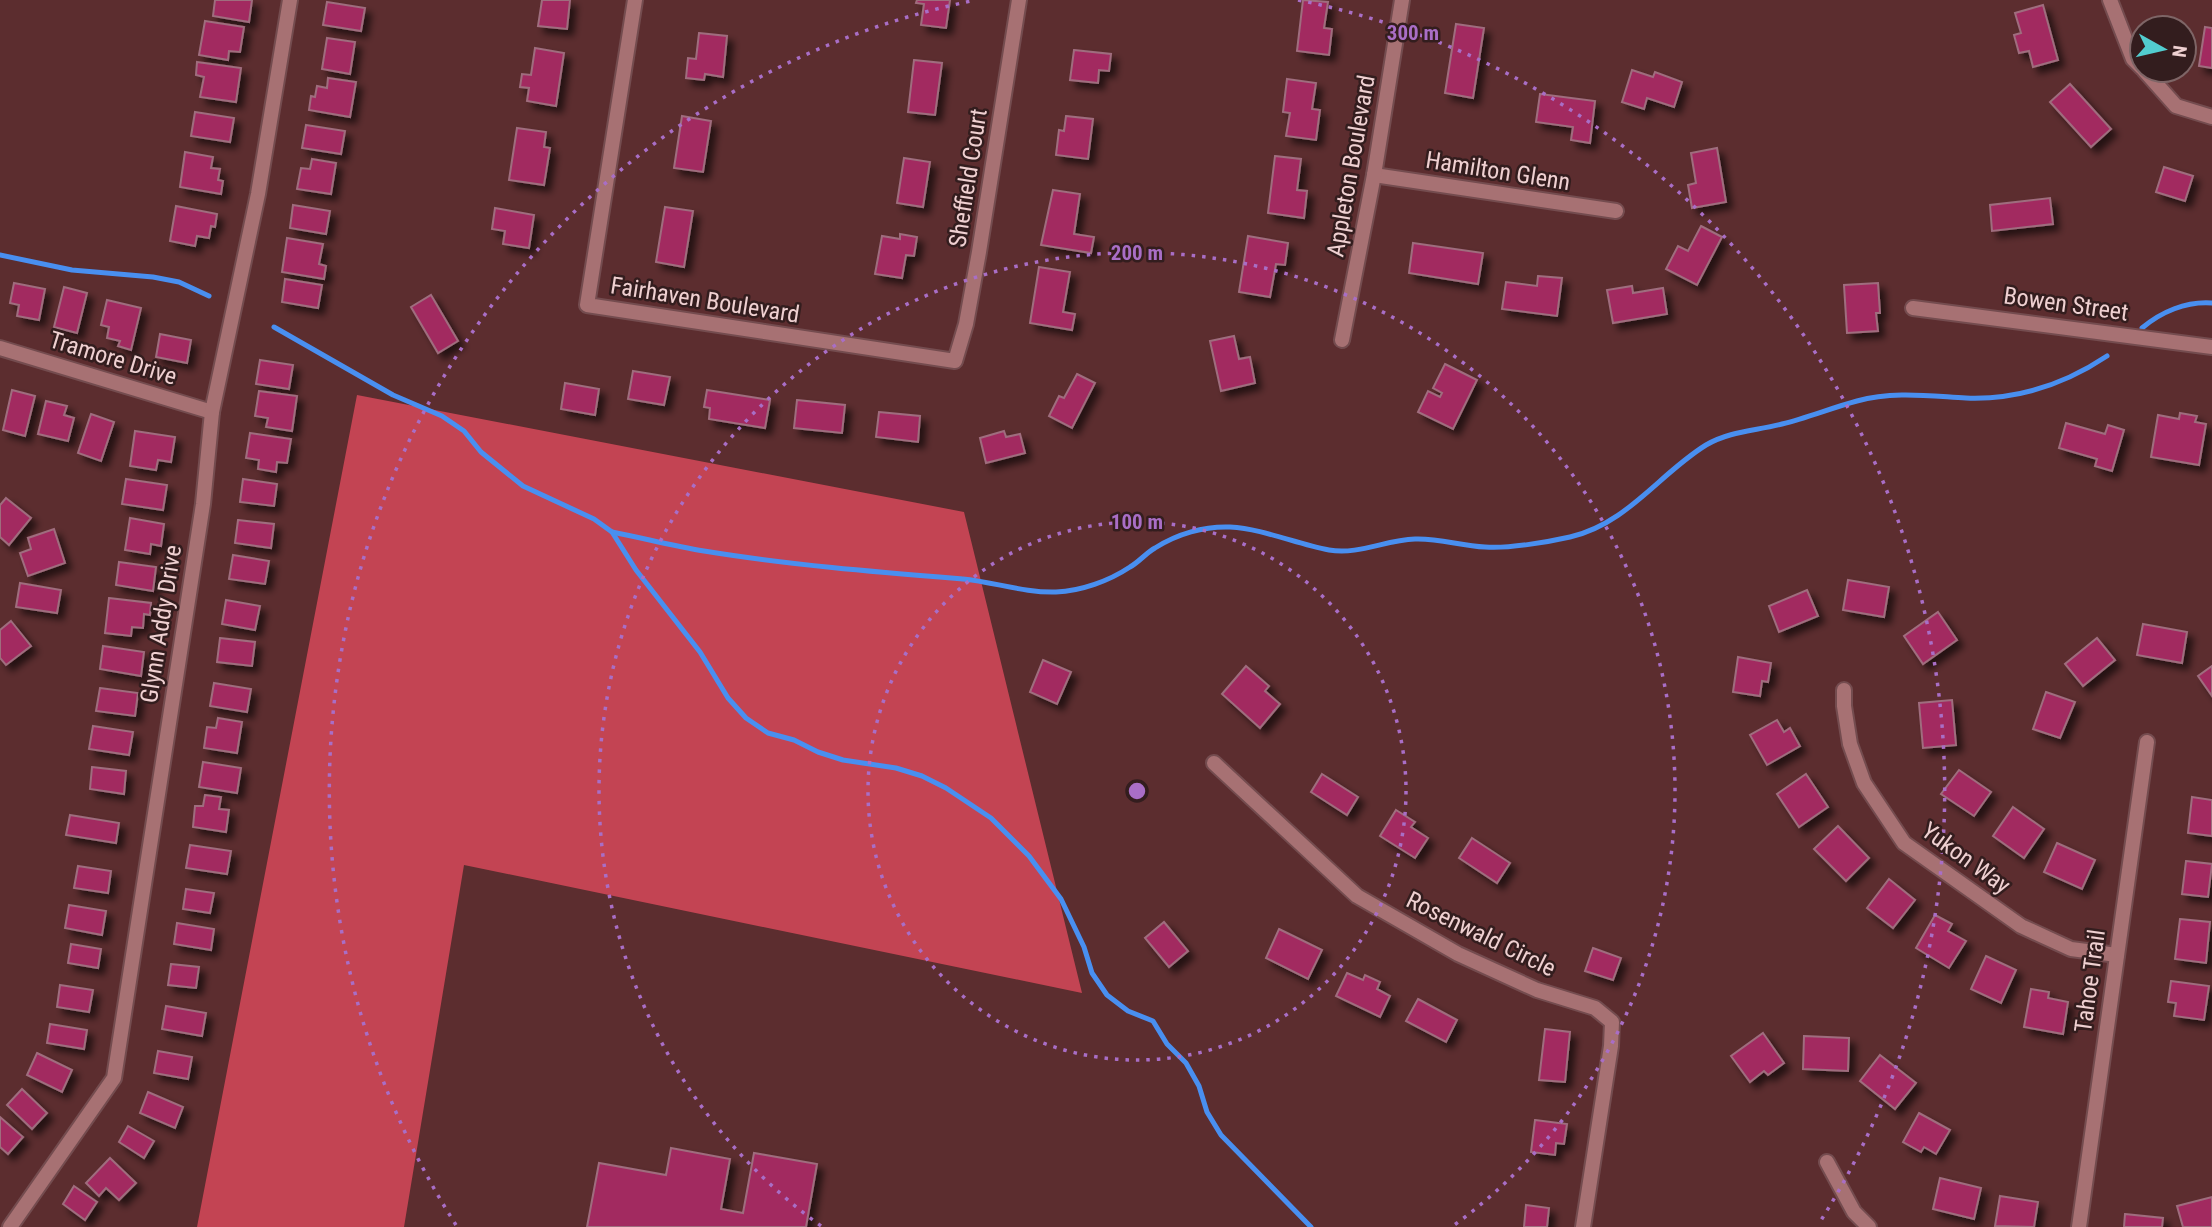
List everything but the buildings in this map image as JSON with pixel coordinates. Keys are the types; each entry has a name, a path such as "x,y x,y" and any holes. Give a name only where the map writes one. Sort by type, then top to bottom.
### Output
{"street":[{"name":"Glynn Addy Drive","path":"9,1227 114,1078 203,504 212,412 258,194 290,0"},
{"name":"Fairhaven Boulevard","path":"635,0 587,305 956,361"},
{"name":"Sheffield Court","path":"956,361 966,324 979,252 1019,0"},
{"name":"Appleton Boulevard","path":"1342,340 1374,175 1402,0"},
{"path":"2110,0 2128,46"},
{"path":"2156,84 2176,106 2212,117"},
{"name":"Hamilton Glenn","path":"1374,175 1616,211"},
{"name":"Bowen Street","path":"1913,308 2212,348"},
{"name":"Tramore Drive","path":"0,348 212,412"},
{"name":"Yukon Way","path":"1844,690 1850,744 1864,783 1904,843 2021,926 2071,948 2117,956"},
{"name":"Tahoe Trail","path":"2079,1227 2147,742"},
{"name":"Rosenwald Circle","path":"1214,763 1357,896 1458,954 1537,990 1595,1008 1612,1022 1611,1046 1583,1227"},
{"path":"1827,1162 1854,1212 1869,1227"},
{"path":"0,1224 9,1227"}],"shaded area":[{"path":"357,395 964,512 1082,993 464,865 404,1227 197,1227"}],"waterway":[{"path":"0,255 72,270 179,282 209,296"},
{"path":"2142,328 2174,309 2212,303"},
{"path":"274,327 393,395 442,416 464,431 481,452 523,486 594,519 612,532 636,570 700,652 728,698 746,718 768,733 794,740 818,752 843,760 896,768 922,776 946,788 991,818 1029,856 1061,899 1084,947 1092,973 1107,995 1128,1011 1153,1021 1167,1044 1186,1063 1199,1086 1207,1112 1221,1135 1311,1227"},
{"path":"612,532 736,556 963,579 1044,592 1075,590 1104,581 1133,565 1163,543 1210,528 1243,528 1340,551 1415,539 1485,547 1516,546 1590,531 1626,510 1706,445 1724,437 1791,422 1847,404 1884,396 1985,398 2022,393 2074,375 2107,356"}]}
